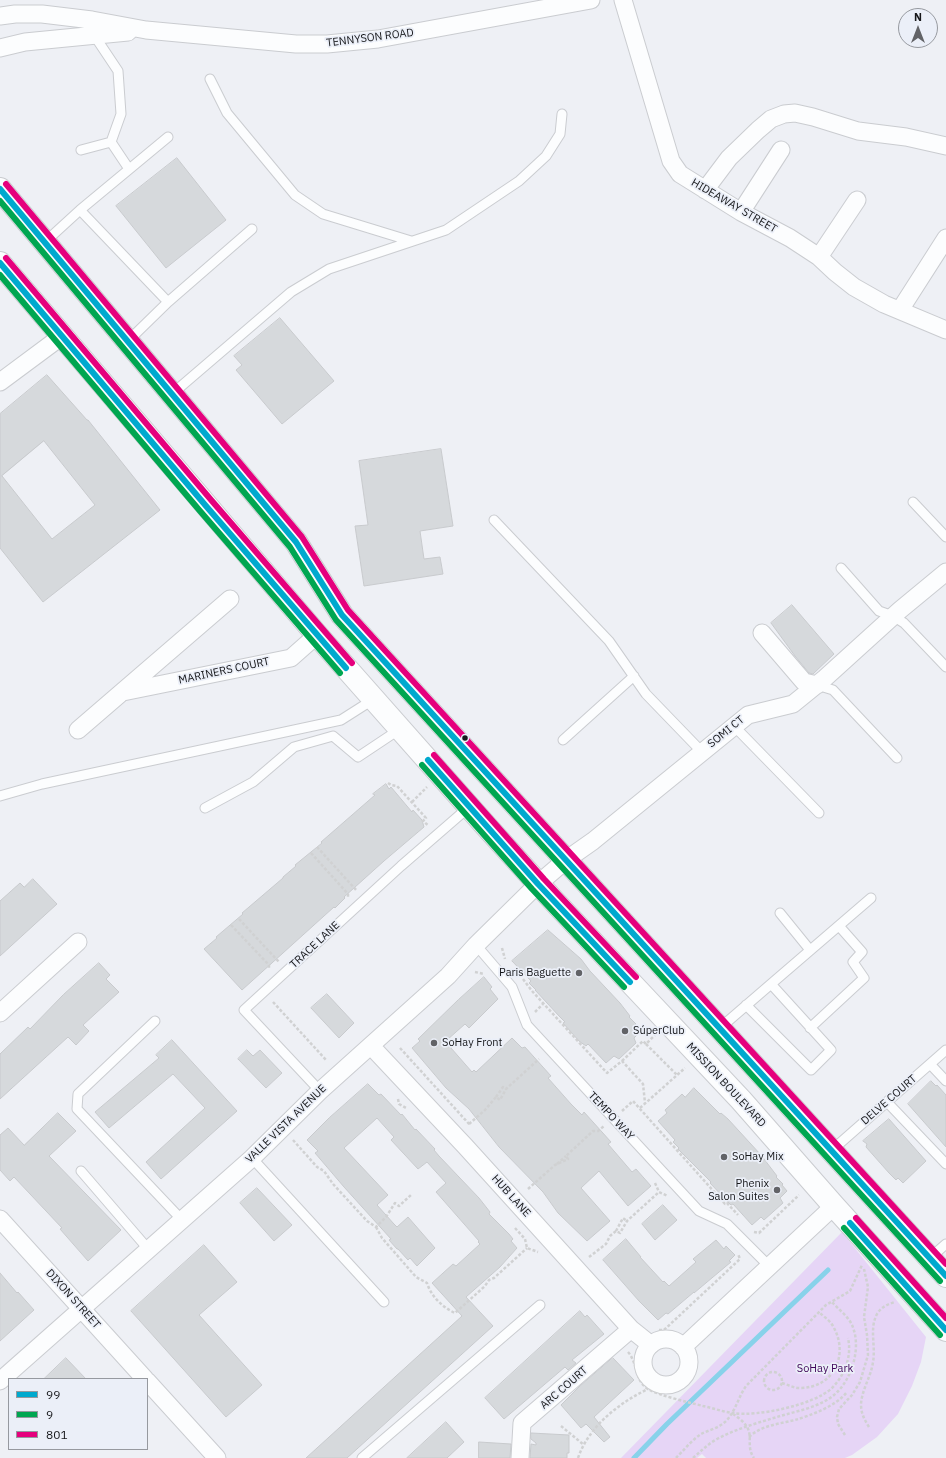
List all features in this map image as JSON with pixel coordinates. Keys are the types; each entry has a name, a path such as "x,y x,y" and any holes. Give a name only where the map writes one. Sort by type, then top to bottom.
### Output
{"main road":[{"path":"0,189 296,542 342,615 946,1276"},
{"name":"MISSION BOULEVARD","path":"0,264 206,506 374,700 538,884 741,1100 946,1330"}],"street":[{"name":"TENNYSON ROAD","path":"0,16 15,14 42,14 92,20 146,30 296,44 327,44 378,40 592,0"},
{"name":"HIDEAWAY STREET","path":"623,0 671,161 680,174 741,212 790,238 819,256 835,272 854,287 884,304 946,330"},
{"name":"TENNYSON ROAD","path":"0,48 25,42 146,30"},
{"path":"705,190 729,158 758,130 771,119 784,114 813,117 858,131 946,146"},
{"path":"741,212 781,150"},
{"path":"819,256 857,200"},
{"path":"900,310 946,238"},
{"path":"0,382 62,336"},
{"name":"SOMI CT","path":"566,860 593,842 748,715 793,704 817,685 893,616 946,572"},
{"name":"MARINERS COURT","path":"78,730 230,598"},
{"path":"762,633 804,682 817,685"},
{"name":"MARINERS COURT","path":"123,692 290,658 317,635"},
{"name":"VALLE VISTA AVENUE","path":"0,1381 252,1158 320,1091 448,976 476,945 538,884 566,860"},
{"path":"0,1013 78,942"},
{"name":"HUB LANE","path":"371,1046 482,1164 631,1330 654,1337"},
{"path":"683,1347 834,1206"},
{"name":"DIXON STREET","path":"0,1219 144,1378"},
{"name":"ARC COURT","path":"520,1458 522,1423 631,1330"},
{"path":"654,1337 658,1341 665,1339 676,1342 683,1347 688,1359 688,1366 686,1372 679,1380 672,1384 665,1384 658,1383 651,1379 643,1362 645,1354 654,1337"},
{"name":"DIXON STREET","path":"148,1382 217,1458"}],"lane":[{"path":"94,35 118,71 121,114 111,142"},
{"path":"210,79 227,114 295,195 323,214 411,241"},
{"path":"172,394 291,292 329,269 446,230 518,181 546,156 557,140 560,134 562,114"},
{"path":"44,242 168,137"},
{"path":"81,150 111,142"},
{"path":"111,142 129,169"},
{"path":"80,210 168,302"},
{"path":"128,341 168,302 252,229"},
{"path":"914,502 946,537"},
{"path":"494,520 609,641 646,694 702,752"},
{"path":"841,568 879,612 893,616 904,622 946,667"},
{"path":"563,740 634,676"},
{"path":"817,685 833,690 896,758"},
{"path":"0,796 42,784 341,720 374,700"},
{"path":"734,726 819,813"},
{"path":"205,808 253,782 294,747 333,736 358,757 400,729"},
{"name":"TRACE LANE","path":"320,1091 244,1010 401,866 469,807"},
{"path":"720,1028 871,898"},
{"path":"780,913 810,950"},
{"path":"810,1028 864,978 853,962 862,952 839,926"},
{"name":"TEMPO WAY","path":"476,945 512,987 527,1025 699,1211 727,1224 769,1266"},
{"path":"746,1005 811,1070 831,1050 770,984"},
{"path":"155,1022 78,1094 77,1109 182,1220"},
{"name":"DELVE COURT","path":"831,1151 946,1050"},
{"path":"930,1064 946,1081"},
{"path":"887,1102 946,1164"},
{"path":"252,1158 384,1302"},
{"path":"81,1171 149,1250"},
{"path":"930,1258 946,1244"},
{"path":"362,1458 540,1305"}],"path":[{"path":"388,783 397,786 412,802 426,818 423,821 430,828"},
{"path":"412,802 429,785"},
{"path":"317,847 359,893"},
{"path":"311,853 348,894 348,903"},
{"path":"239,919 280,964"},
{"path":"232,925 269,965 269,974"},
{"path":"502,948 505,960"},
{"path":"521,977 543,1004 607,1073 643,1042 677,1075"},
{"path":"273,1002 327,1061"},
{"path":"535,1012 543,1004"},
{"path":"646,1044 656,1035"},
{"path":"400,1048 469,1124 485,1110 503,1087 506,1089 539,1059"},
{"path":"622,1061 643,1084 645,1103"},
{"path":"640,1108 686,1067"},
{"path":"622,1111 633,1101 725,1204 727,1203 743,1220"},
{"path":"528,1189 555,1165 568,1159 566,1156 593,1131 598,1131 604,1126"},
{"path":"292,1138 317,1167 324,1171 333,1184 367,1221 376,1227 382,1238 416,1277 427,1282 429,1291 445,1308 455,1313 485,1286 489,1280 494,1278 527,1248"},
{"path":"589,1257 606,1244 610,1236 616,1231 620,1233 627,1221 659,1192"},
{"path":"754,1232 759,1233 800,1193"},
{"path":"376,1227 386,1218 395,1203 398,1206 412,1194"},
{"path":"654,1337 664,1330 740,1259"},
{"path":"676,1458 700,1434 724,1423 732,1413 746,1386 826,1305 850,1291 863,1262 868,1287 864,1317 868,1355 860,1382 839,1409 837,1417 838,1424 845,1435"},
{"path":"869,1427 863,1416 861,1405 862,1392 869,1377 874,1359 873,1325 880,1311 888,1304 898,1301"},
{"path":"693,1458 717,1439 747,1427 811,1408 834,1395 848,1377 856,1349 852,1325 832,1302"},
{"path":"782,1384 801,1388 815,1385 824,1381 836,1367 840,1347 838,1336 834,1327 819,1312"},
{"path":"627,1352 632,1356 638,1378 648,1389 668,1396 732,1413 755,1413 781,1410 802,1403 826,1392 838,1381 847,1363 849,1354 848,1338"},
{"path":"768,1373 776,1373 781,1377 782,1384 777,1390 771,1391 764,1386 764,1378 768,1373"},
{"path":"578,1458 589,1436 603,1419 629,1400 648,1389"},
{"path":"749,1438 759,1429 800,1418 824,1408 837,1401 847,1392"},
{"path":"732,1413 747,1427 749,1448 754,1458"},
{"path":"561,1426 584,1445"}],"green space":[{"name":"SoHay Park","path":"842,1232 926,1337 921,1362 912,1386 898,1414 877,1437 852,1455 845,1458 706,1458 702,1454 697,1458 621,1458"}],"building":[{"path":"177,158 226,220 166,268 116,206"},
{"path":"280,318 334,381 282,424 236,370 242,365 234,356"},
{"path":"47,375 88,420 160,510 43,602 0,548 0,414","holes":["44,441 95,505 52,539 2,476"]},
{"path":"441,449 453,526 420,531 424,559 440,557 443,574 364,586 355,526 368,525 359,461"},
{"path":"792,605 834,654 813,674 809,673 795,656 771,623"},
{"path":"386,784 389,789 391,787 412,812 413,810 422,820 424,827 384,861 344,897 345,898 335,908 334,907 242,990 204,949 243,914 242,913 296,866 295,865 322,843 321,842 375,795 373,794"},
{"path":"33,879 57,904 0,956 0,901 20,883 24,887"},
{"path":"548,930 581,959 590,971 620,1003 630,1016 629,1017 636,1024 635,1026 641,1031 634,1038 636,1043 619,1059 614,1056 606,1063 588,1044 586,1046 579,1041 563,1023 565,1022 529,983 531,981 512,961"},
{"path":"99,963 110,975 106,979 119,992 83,1025 89,1031 76,1045 68,1037 0,1099 0,1054 28,1027 30,1029 63,995"},
{"path":"484,977 492,987 490,989 498,999 469,1028 465,1024 447,1040 453,1046 451,1048 472,1072 474,1070 476,1072 512,1038 522,1048 525,1047 551,1076 548,1078 571,1104 582,1115 584,1112 611,1142 608,1144 632,1172 636,1169 651,1186 628,1206 599,1171 581,1188 610,1221 587,1241 558,1213 543,1192 499,1147 469,1109 446,1088 412,1048 420,1041 418,1039"},
{"path":"327,994 354,1023 339,1038 311,1008"},
{"path":"172,1040 237,1111 161,1179 146,1162 205,1108 173,1074 109,1128 95,1112 159,1058 156,1055"},
{"path":"247,1050 253,1056 260,1050 282,1073 266,1088 238,1059"},
{"path":"931,1081 946,1095 946,1147 908,1104"},
{"path":"368,1084 379,1095 381,1094 401,1115 402,1114 415,1130 416,1129 435,1149 434,1150 439,1156 479,1198 490,1212 489,1214 509,1234 513,1239 511,1241 517,1248 500,1267 466,1297 493,1326 347,1458 306,1458 462,1316 432,1283 453,1264 456,1266 480,1244 436,1192 446,1183 427,1162 418,1169 391,1140 394,1137 377,1118 344,1148 388,1195 377,1205 394,1224 397,1227 408,1217 435,1248 417,1266 410,1258 408,1260 397,1249 389,1240 391,1239 315,1153 318,1151 307,1140 329,1118"},
{"name":"SoHay Mix","path":"694,1088 720,1114 721,1113 728,1119 761,1155 787,1191 780,1198 783,1203 764,1220 761,1217 752,1225 678,1149 679,1148 673,1142 675,1140 658,1121 667,1113 665,1110 682,1094 685,1097"},
{"path":"58,1113 76,1131 49,1156 121,1230 88,1261 60,1229 62,1228 14,1177 10,1181 0,1170 0,1135 8,1128 24,1145"},
{"path":"889,1119 926,1161 903,1183 898,1178 896,1180 889,1173 866,1147 867,1144 863,1141"},
{"path":"257,1188 292,1225 274,1241 240,1203"},
{"path":"663,1205 677,1220 655,1240 642,1224"},
{"path":"626,1239 640,1257 663,1282 664,1281 669,1286 696,1262 693,1259 716,1240 724,1249 726,1246 735,1255 729,1261 731,1262 668,1314 666,1313 658,1320 603,1260"},
{"path":"204,1245 237,1282 199,1315 262,1385 226,1417 131,1311"},
{"path":"0,1273 34,1310 0,1341"},
{"path":"580,1311 585,1317 587,1315 604,1334 572,1360 576,1363 568,1370 565,1367 504,1419 485,1398"},
{"path":"66,1358 85,1378 45,1378"},
{"path":"613,1358 634,1380 594,1417 610,1437 604,1442 586,1424 581,1428 561,1405 580,1386"},
{"path":"446,1422 464,1442 447,1458 407,1458"},
{"path":"531,1433 569,1435 569,1453 567,1453 567,1458 530,1458 531,1444 536,1445 536,1443 531,1439"},
{"path":"479,1442 511,1444 510,1458 479,1458"}],"waterway":[{"path":"634,1458 667,1424 828,1270"}],"transit line":[{"name":"801","path":"6,184 302,537 348,610 946,1264"},
{"name":"99","path":"0,189 296,542 342,615 946,1276"},
{"name":"9","path":"0,201 290,547 336,620 940,1281"},
{"name":"801","path":"6,258 212,501 352,663"},
{"name":"99","path":"0,263 206,506 346,668"},
{"name":"9","path":"0,275 200,511 340,673"},
{"name":"801","path":"434,755 544,879 636,977"},
{"name":"99","path":"428,760 538,884 630,982"},
{"name":"9","path":"422,765 532,889 624,987"},
{"name":"801","path":"856,1218 946,1318"},
{"name":"99","path":"850,1223 946,1330"},
{"name":"9","path":"844,1228 940,1335"}],"place":[{"name":"Paris Baguette","path":"579,973"},
{"name":"SúperClub","path":"625,1031"},
{"name":"SoHay Front","path":"434,1043"},
{"name":"SoHay Mix","path":"724,1157"},
{"name":"Phenix Salon Suites","path":"777,1190"}]}
